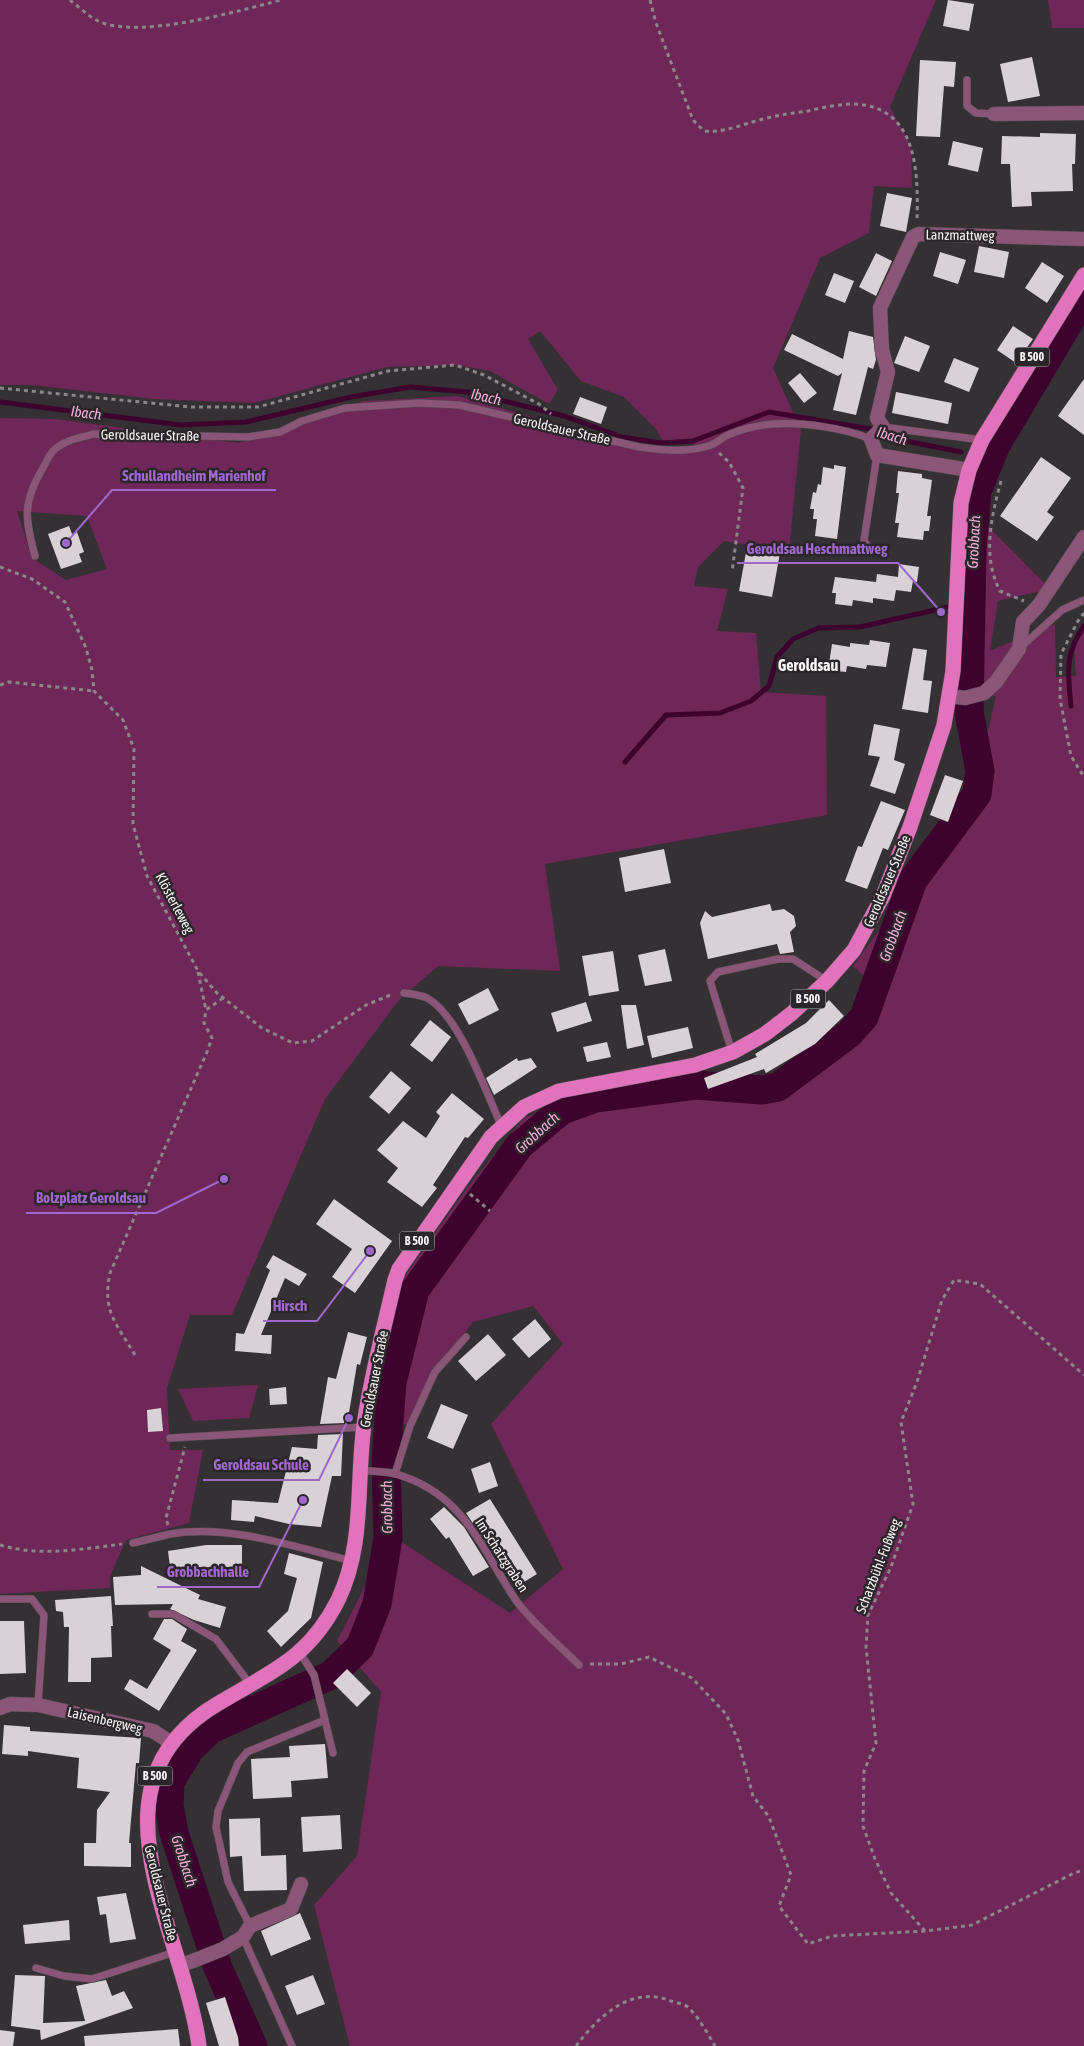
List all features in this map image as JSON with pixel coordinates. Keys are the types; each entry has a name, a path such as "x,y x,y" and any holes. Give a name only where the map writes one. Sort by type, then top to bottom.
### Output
{"main road":[{"name":"Geroldsauer Straße","path":"199,2046 191,2003 153,1871 147,1839 148,1806 151,1789 170,1742 193,1719 300,1652 330,1615 352,1561 368,1471 364,1427 386,1318 399,1269 501,1126 536,1100 559,1091 695,1065 733,1052 765,1034 827,981 854,950 883,896 957,697 953,671 961,503 969,470 982,440 1084,275"}],"street":[{"path":"994,114 1084,113"},
{"name":"Lanzmattweg","path":"877,432 877,418 888,372 882,350 880,308 913,237 919,234 1084,239"},
{"path":"877,432 877,455 969,470"},
{"path":"957,697 984,692 996,682 1019,649 1023,622 1039,605 1084,537"},
{"name":"Laisenbergweg","path":"0,1708 10,1704 38,1705 153,1731 170,1742"},
{"path":"178,1959 203,1958 223,1949 247,1932 291,1909 301,1884"}],"lane":[{"path":"968,80 967,106 976,113 994,114"},
{"name":"Geroldsauer Straße","path":"35,556 28,531 26,504 38,476 54,450 71,440 94,434 248,437 280,432 302,420 345,408 418,402 459,405 639,448 686,450 711,446 726,436 773,424 856,434 877,432 982,440"},
{"path":"877,455 864,540 870,548 885,554"},
{"path":"1019,649 1062,610 1084,600"},
{"path":"733,1052 710,981 718,972 778,959 793,959 811,973 827,981"},
{"path":"404,992 427,998 450,1020 463,1041 501,1126"},
{"path":"395,1474 410,1426 435,1372 466,1337"},
{"path":"170,1438 364,1427"},
{"name":"Im Schatzgraben","path":"368,1471 395,1474 429,1487 457,1509 493,1561 516,1601 579,1664"},
{"path":"133,1543 172,1534 211,1533 259,1538 352,1561"},
{"path":"0,1598 32,1599 44,1615 38,1705"},
{"path":"152,1614 173,1614 216,1639 250,1684"},
{"path":"300,1652 314,1674 333,1753"},
{"path":"292,2046 228,1882 216,1827 218,1811 228,1786 238,1763 247,1752 325,1720"},
{"path":"36,1968 64,1976 92,1979 178,1959"}],"path":[{"path":"70,0 98,21 130,27 198,21 281,0"},
{"path":"650,0 656,23 693,120 704,131 717,132 765,118 826,107 863,104 883,110 895,119 903,129 915,164 919,234"},
{"path":"0,388 191,407 258,407 388,371 455,365 484,375 539,404 551,414"},
{"path":"711,446 729,462 743,488 732,572"},
{"path":"1001,481 994,504 991,531 989,561 994,579 1000,591 1017,600 1039,605"},
{"path":"0,567 32,579 65,602 86,648 92,670 94,691 9,682 0,685"},
{"path":"1084,613 1061,654 1060,699 1071,756 1084,778"},
{"name":"Klösterleweg","path":"94,691 123,720 134,750 133,824 147,876 198,971 223,998 262,1028 292,1043 312,1041 366,1005 388,995 404,992"},
{"path":"135,1355 110,1314 106,1293 110,1272 212,1038 204,1023 206,1010 198,971"},
{"path":"206,1010 223,998"},
{"path":"472,1196 490,1211"},
{"name":"Schatzbühl-Fußweg","path":"925,1931 891,1893 863,1826 864,1771 876,1743 866,1647 868,1615 891,1567 913,1504 901,1422 917,1382 942,1300 954,1280 980,1284 1084,1374"},
{"path":"172,1534 166,1518 186,1450 183,1437"},
{"path":"0,1546 16,1550 51,1552 133,1543"},
{"path":"579,1664 621,1664 649,1657 692,1678 726,1714 738,1740 754,1796 769,1817 791,1875 778,1906 808,1944 832,1936 925,1931 972,1924 1074,1872 1084,1870"},
{"path":"576,2046 591,2027 607,2012 637,1996 662,1997 688,2007 715,2046"}],"shaded area":[{"path":"0,0 936,0 890,107 911,146 912,188 874,186 869,233 820,258 773,368 801,430 789,551 724,541 698,567 694,586 728,589 717,631 756,633 761,692 826,696 827,815 545,864 560,971 438,966 399,1000 325,1099 232,1315 190,1315 167,1388 170,1450 203,1450 189,1523 126,1540 110,1576 110,1588 0,1594 0,418 55,419 239,443 364,401 458,396 639,447 666,450 709,446 663,441 655,428 624,397 581,381 540,331 528,339 558,390 549,404 490,371 455,365 387,367 254,403 154,399 31,385 0,385","holes":["17,511 87,516 107,569 66,580 32,558"]},
{"path":"1048,0 1084,0 1084,28 1052,28"},
{"path":"968,506 1050,589 998,601 990,651 1055,624 1056,677 1076,676 1074,648 1084,630 1084,2046 350,2046 314,1905 357,1856 381,1692 337,1641 391,1535 510,1613 563,1569 491,1424 563,1344 533,1306 473,1322 435,1372 410,1426 392,1420 406,1336 404,1277 467,1188 524,1118 567,1100 702,1078 730,1084 774,1082 856,1018 872,983 853,966 894,910 915,869 973,794 996,697 960,679"},
{"path":"258,1385 249,1418 193,1421 178,1389"}],"building":[{"path":"948,0 974,4 969,31 943,26"},
{"path":"1032,57 1040,96 1008,102 1000,64"},
{"path":"920,60 956,62 954,87 944,86 940,137 916,136"},
{"path":"1040,133 1076,134 1075,164 1072,164 1073,191 1031,192 1032,206 1012,207 1010,164 1001,164 1002,136 1040,137"},
{"path":"953,141 983,148 978,172 948,165"},
{"path":"887,193 912,198 906,232 880,226"},
{"path":"979,246 1009,252 1004,278 974,272"},
{"path":"940,252 966,260 958,284 933,276"},
{"path":"876,253 892,261 876,296 859,287"},
{"path":"1042,262 1064,276 1047,303 1025,288"},
{"path":"834,273 854,281 845,303 825,295"},
{"path":"1013,326 1033,339 1016,363 997,350"},
{"path":"849,331 873,337 876,360 873,369 868,367 856,415 833,410 842,373 838,376 784,350 792,334 843,359"},
{"path":"905,336 930,346 919,372 894,363"},
{"path":"954,358 979,368 969,392 944,382"},
{"path":"800,373 817,393 804,403 788,383"},
{"path":"1084,379 1084,435 1058,416"},
{"path":"896,392 952,403 948,424 892,413"},
{"path":"580,397 607,407 601,424 573,414"},
{"path":"1041,457 1071,478 1047,512 1054,517 1037,541 1000,516"},
{"path":"834,465 846,467 837,539 815,536 817,519 813,519 814,509 810,509 813,492 816,493 818,484 821,485 823,467 834,469"},
{"path":"898,471 922,474 922,478 932,480 927,516 931,516 929,531 924,531 923,540 897,537 899,523 895,523 899,493 896,493"},
{"path":"69,526 72,534 77,532 84,552 79,554 82,562 61,569 48,534"},
{"path":"747,547 780,553 772,597 739,591"},
{"path":"899,564 919,567 917,582 913,581 911,592 896,590 894,601 873,598 873,603 853,600 852,606 835,604 836,593 832,593 835,577 876,582 877,574 898,577"},
{"path":"870,640 890,643 886,667 867,665 866,669 847,666 846,672 828,670 832,644 850,647 850,643 869,645"},
{"path":"913,648 927,650 923,680 932,681 928,713 902,709"},
{"path":"874,724 900,729 894,760 905,764 895,794 870,786 880,757 868,755"},
{"path":"945,775 963,781 948,822 930,815"},
{"path":"881,801 905,810 888,850 883,848 867,889 845,881 858,846 862,847"},
{"path":"664,849 671,883 625,892 619,858"},
{"path":"770,904 772,911 784,909 794,916 796,926 790,932 794,952 780,954 777,944 708,959 700,923 705,911 712,917"},
{"path":"665,949 672,981 645,986 638,955"},
{"path":"613,951 619,991 589,996 582,956"},
{"path":"488,988 499,1010 469,1025 458,1004"},
{"path":"829,1000 844,1016 815,1044 766,1073 764,1069 708,1089 704,1078 757,1057 755,1054 806,1023"},
{"path":"586,1002 592,1021 557,1032 551,1013"},
{"path":"621,1005 636,1005 644,1045 627,1049"},
{"path":"430,1020 451,1037 432,1062 410,1045"},
{"path":"688,1027 693,1048 652,1058 647,1036"},
{"path":"607,1042 611,1057 587,1062 583,1047"},
{"path":"517,1058 518,1061 531,1058 537,1067 494,1095 486,1078"},
{"path":"391,1071 411,1088 389,1114 369,1097"},
{"path":"452,1093 484,1119 468,1138 465,1137 433,1185 437,1188 422,1207 387,1182 398,1168 377,1150 403,1121 426,1138 440,1116 436,1112"},
{"path":"334,1199 392,1241 355,1293 332,1277 352,1249 316,1224"},
{"path":"273,1255 307,1274 299,1286 285,1278 261,1335 272,1335 271,1354 235,1351 236,1333 244,1334 270,1270 266,1267"},
{"path":"535,1319 551,1339 529,1358 512,1339"},
{"path":"348,1332 367,1337 360,1365 357,1364 348,1419 344,1418 344,1423 320,1424 328,1377 336,1379"},
{"path":"488,1334 506,1355 476,1381 458,1361"},
{"path":"286,1387 287,1404 270,1405 269,1389"},
{"path":"441,1404 468,1415 453,1449 427,1438"},
{"path":"161,1408 163,1431 148,1432 147,1410"},
{"path":"343,1434 341,1476 332,1476 321,1527 289,1524 255,1516 254,1522 231,1520 232,1500 278,1503 292,1447 317,1449 318,1435"},
{"path":"490,1462 498,1486 479,1493 471,1469"},
{"path":"490,1499 537,1574 519,1585 503,1558 498,1561 466,1513"},
{"path":"444,1507 464,1527 489,1567 473,1576 449,1537 446,1539 430,1519"},
{"path":"206,1545 242,1545 242,1568 170,1567 168,1551"},
{"path":"289,1553 323,1562 311,1618 281,1647 267,1631 288,1611 297,1578 284,1574"},
{"path":"141,1566 200,1595 198,1599 226,1607 220,1628 194,1620 170,1609 173,1604 115,1605 113,1577 141,1575"},
{"path":"111,1596 113,1626 111,1626 112,1657 91,1658 91,1682 68,1682 69,1627 64,1627 63,1612 56,1611 55,1600"},
{"path":"164,1619 172,1619 187,1629 181,1641 197,1650 159,1711 124,1689 130,1679 147,1689 171,1650 153,1639"},
{"path":"0,1621 24,1621 26,1673 0,1674"},
{"path":"347,1669 371,1693 357,1707 333,1683"},
{"path":"4,1725 30,1727 30,1731 141,1738 139,1763 136,1763 129,1843 131,1843 131,1867 84,1866 84,1843 96,1843 97,1810 110,1792 77,1788 79,1758 28,1751 28,1756 2,1754"},
{"path":"325,1744 328,1778 291,1781 292,1797 253,1799 251,1759 290,1757 289,1746"},
{"path":"340,1815 342,1849 303,1852 301,1817"},
{"path":"260,1818 261,1856 286,1855 287,1890 244,1891 242,1856 230,1857 229,1819"},
{"path":"126,1893 136,1939 110,1943 106,1914 100,1915 97,1897"},
{"path":"300,1913 311,1939 271,1956 261,1931"},
{"path":"69,1920 70,1940 25,1944 23,1925"},
{"path":"15,1975 45,1976 43,2023 85,2021 76,1986 106,1980 112,1996 124,1991 133,2008 41,2040 40,2030 11,2026"},
{"path":"313,1975 325,2004 297,2015 285,1986"},
{"path":"225,1997 238,2037 239,2046 219,2046 206,2003"},
{"path":"178,2029 180,2046 85,2046 84,2036"},
{"path":"0,2030 15,2032 13,2046 0,2046"}],"waterway":[{"name":"Grobbach","path":"253,2046 218,1968 174,1833 169,1805 170,1782 190,1749 211,1729 331,1675 360,1647 377,1604 388,1538 386,1460 392,1382 415,1290 519,1146 562,1110 595,1098 695,1085 762,1090 778,1087 849,1034 864,1017 913,880 977,794 980,771 969,712 972,549 977,491 996,445 1084,297"},
{"name":"Ibach","path":"0,402 181,425 246,422 351,397 410,387 468,392 564,416 622,437 661,443 693,441 769,412 871,429 886,437 961,452"},
{"name":"Grobbach","path":"963,607 972,606"},
{"path":"625,762 666,715 720,713 751,701 769,686 777,657 793,639 818,628 860,627 948,607"},
{"path":"1071,706 1070,655 1084,626"}],"place":[{"name":"Schullandheim Marienhof","path":"66,543"},
{"name":"Geroldsau Heschmattweg","path":"941,612"},
{"name":"Bolzplatz Geroldsau","path":"224,1179"},
{"name":"Hirsch","path":"370,1251"},
{"name":"Geroldsau Schule","path":"349,1418"},
{"name":"Grobbachhalle","path":"303,1500"}],"district":[{"name":"Geroldsau","path":"808,665"}]}
